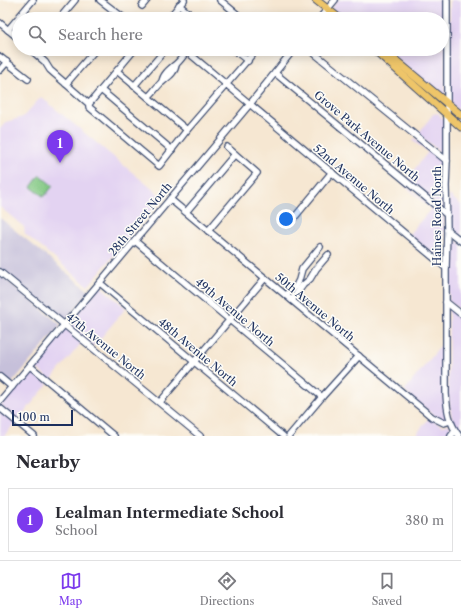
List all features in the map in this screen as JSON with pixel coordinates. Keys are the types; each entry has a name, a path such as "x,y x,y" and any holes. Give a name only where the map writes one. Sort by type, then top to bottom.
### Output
{"main road":[{"path":"316,0 331,12"},
{"path":"382,56 461,127"},
{"path":"390,56 461,115"}],"street":[{"path":"23,12 33,0"},
{"path":"65,12 75,0"},
{"path":"100,0 115,12"},
{"path":"142,6 147,0"},
{"path":"174,12 184,0"},
{"path":"220,0 235,12"},
{"path":"325,12 335,0"},
{"name":"Haines Road North","path":"447,0 447,12"},
{"path":"179,5 188,12"},
{"path":"0,23 12,33"},
{"path":"8,30 12,25"},
{"path":"38,56 45,62 50,70 89,104 89,107 160,166 187,130 252,56"},
{"path":"66,84 90,56"},
{"path":"89,104 129,56"},
{"path":"134,86 160,56"},
{"path":"148,97 174,72 181,56"},
{"name":"52nd Avenue North","path":"192,56 446,268"},
{"path":"242,56 248,61"},
{"name":"28th Street North","path":"0,401 250,104 288,56"},
{"path":"318,56 447,161"},
{"name":"Haines Road North","path":"447,56 446,394 450,421 455,431"},
{"path":"0,57 28,79"},
{"path":"0,70 6,62"},
{"path":"117,71 187,130"},
{"name":"Grove Park Avenue North","path":"275,73 447,215"},
{"path":"101,90 172,150"},
{"path":"208,231 257,173 227,147"},
{"path":"186,212 235,154"},
{"path":"294,218 332,172"},
{"name":"50th Avenue North","path":"170,199 432,417 444,423 450,421"},
{"path":"447,230 461,241"},
{"name":"49th Avenue North","path":"135,241 322,397"},
{"path":"286,295 296,286 302,269 320,247"},
{"path":"292,300 303,285 310,280 316,269 328,254"},
{"name":"47th Avenue North","path":"0,272 200,436"},
{"path":"160,402 265,278"},
{"name":"48th Avenue North","path":"100,283 283,436"},
{"path":"446,302 461,314"},
{"path":"289,436 359,356"},
{"path":"30,366 114,436"},
{"path":"0,377 12,387"},
{"path":"0,408 34,436"},
{"path":"451,436 455,431 459,436"}],"shaded area":[{"path":"338,0 445,0 445,12 335,12 331,9"},
{"path":"450,0 461,0 461,112 450,103"},
{"path":"394,56 445,56 445,99"},
{"path":"41,97 162,197 88,286 25,234 24,227 0,207 0,129 6,122 23,117"},
{"path":"440,113 439,115 445,120 445,156 418,134 433,114"},
{"path":"415,138 445,162 444,210 407,179 428,152 413,141"},
{"path":"404,183 444,217 444,264 409,234 431,209 403,184"},
{"path":"449,195 461,205 461,238 449,228"},
{"path":"0,218 89,291 64,322 0,269"},
{"path":"449,235 461,244 461,311 449,301"},
{"path":"0,275 61,325 11,384 0,374"},
{"path":"100,286 126,308 94,346 68,325"},
{"path":"449,307 461,318 461,429 459,432 452,420 448,394"},
{"path":"65,328 82,342 51,380 34,366"},
{"path":"444,342 448,420 445,421 433,415 404,391"},
{"path":"31,370 48,384 18,420 1,405"},
{"path":"0,411 15,423 4,436 0,436"},
{"path":"429,418 443,426 449,424 452,431 448,436 415,436"}],"green space":[{"path":"40,175 53,186 44,197 31,187"}],"place":[{"name":"Lealman Intermediate School","path":"60,163"}]}
